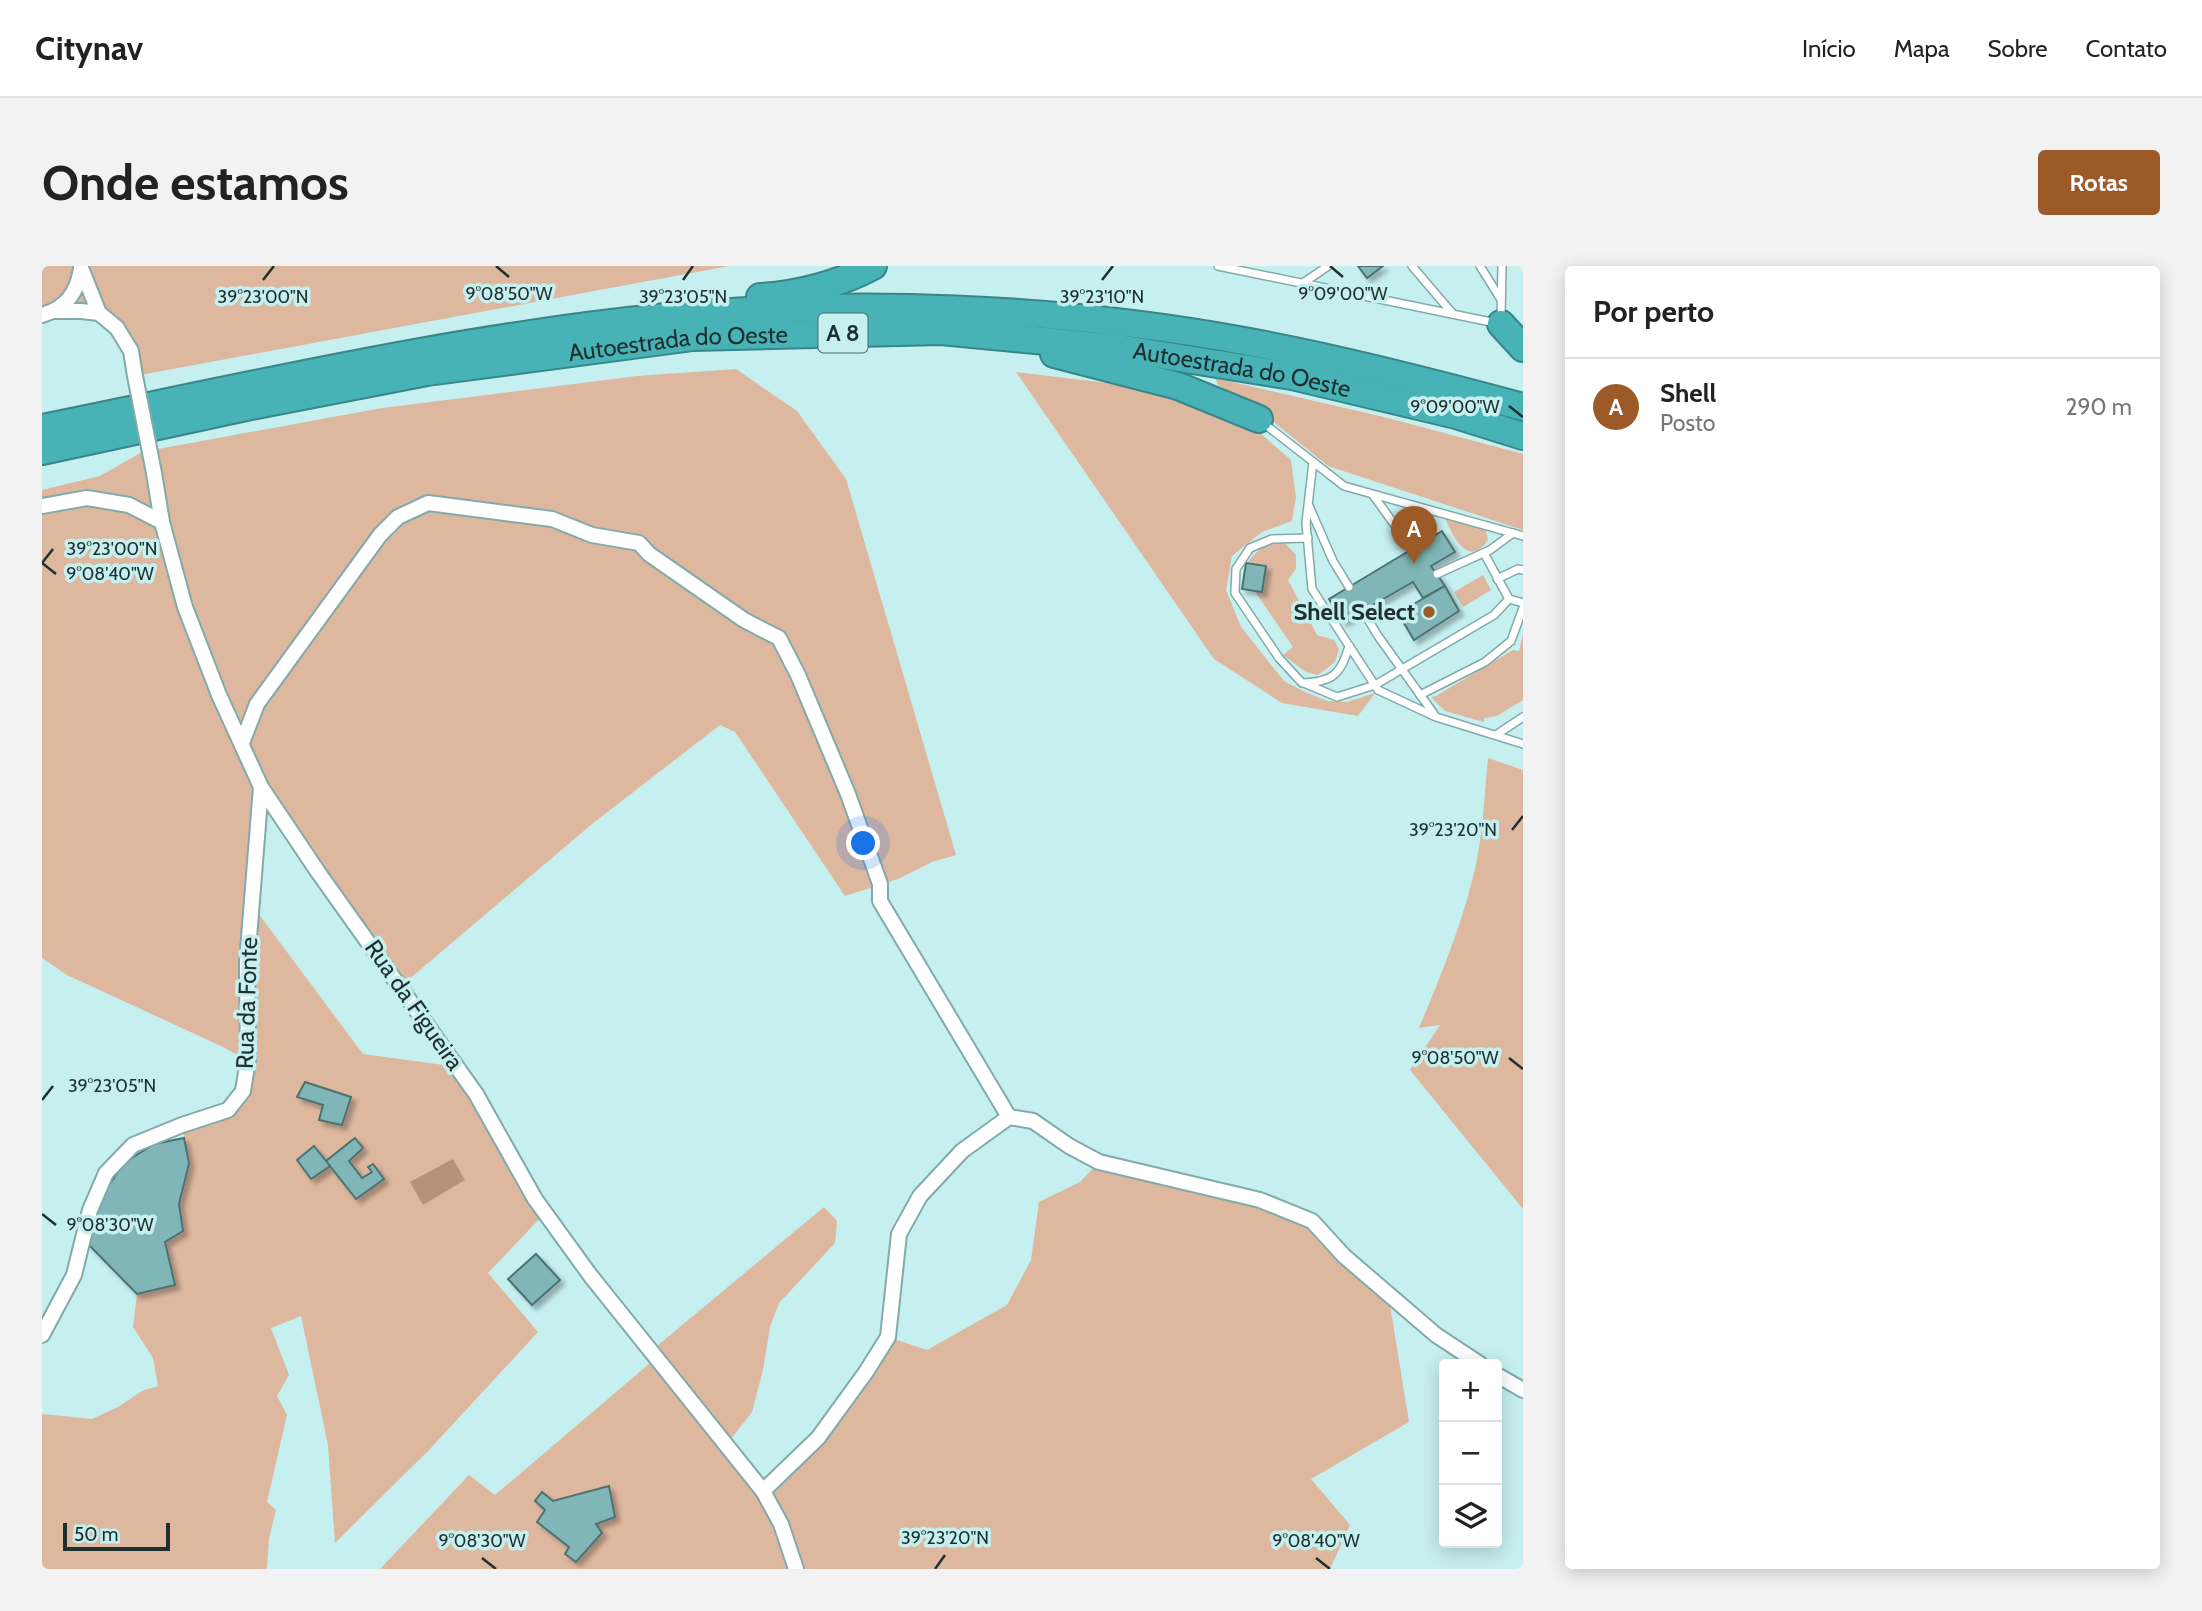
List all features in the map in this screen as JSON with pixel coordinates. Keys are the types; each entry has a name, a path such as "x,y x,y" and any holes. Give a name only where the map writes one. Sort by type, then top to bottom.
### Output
{"highway":[{"path":"668,317 708,299 776,296 843,279 873,266"},
{"name":"Autoestrada do Oeste","path":"42,428 418,352 539,332 668,317 791,310 880,309 989,313 1098,321 1185,332 1300,352 1523,407"},
{"path":"1501,312 1523,348"},
{"name":"Autoestrada do Oeste","path":"42,451 427,372 668,340 738,334 941,331 1118,348 1292,376 1456,415 1523,436"},
{"path":"978,334 1178,386 1259,419"}],"street":[{"path":"48,313 71,297 78,283 81,267"},
{"path":"81,267 99,313"},
{"path":"48,313 81,310 99,313"},
{"name":"Rua da Figueira","path":"99,313 117,328 131,351 162,522 185,607 219,695 261,786 318,872 476,1094 540,1206 590,1275 763,1491 781,1524 796,1569"},
{"path":"42,506 87,498 130,505 162,522"},
{"path":"242,743 257,704 380,536 398,517 428,503 552,519 592,535 639,543 649,554 744,620 779,638 798,675 848,794 880,884 880,901 1009,1117"},
{"name":"Rua da Fonte","path":"42,1335 74,1275 90,1210 106,1173 133,1145 228,1110 243,1091 248,1060 247,963 261,786"},
{"path":"763,1491 818,1438 866,1373 888,1337 899,1234 920,1196 962,1151 1009,1117 1033,1121 1099,1163 1260,1200 1312,1220 1344,1256 1436,1335 1472,1359"},
{"path":"1502,1377 1523,1390"}],"lane":[{"path":"1218,266 1249,268 1303,284 1453,315 1501,312"},
{"path":"1303,284 1328,266"},
{"path":"1412,266 1453,315"},
{"path":"1480,266 1501,312"},
{"path":"1501,312 1502,266"},
{"path":"1259,419 1344,486 1523,536"},
{"path":"1313,462 1308,506 1312,589 1378,690 1436,717 1523,744"},
{"path":"1373,494 1412,549"},
{"path":"1308,506 1333,561 1349,587"},
{"path":"1437,575 1484,553 1513,533"},
{"path":"1308,538 1272,539 1250,548 1236,569 1235,593 1279,658 1302,683 1337,697 1375,685 1402,670 1494,615 1508,599"},
{"path":"1484,553 1508,599 1523,603"},
{"path":"1496,579 1518,569 1523,570"},
{"path":"1420,695 1485,662 1511,640 1523,608"},
{"path":"1363,611 1436,717"},
{"path":"1302,683 1322,682 1344,666 1349,646"},
{"path":"1496,735 1523,717"}],"shaded area":[{"path":"42,266 76,266 67,297 42,312"},
{"path":"80,266 729,266 135,376 131,351 96,311 60,308"},
{"path":"736,369 797,411 846,479 956,855 932,862 898,879 845,896 735,732 720,725 592,824 401,986 262,788 252,905 363,1054 458,1067 545,1213 488,1273 538,1332 429,1450 335,1543 328,1445 301,1316 271,1328 289,1375 277,1396 287,1415 267,1502 276,1510 269,1538 267,1569 42,1569 42,1414 92,1419 118,1407 142,1391 158,1386 153,1358 133,1327 137,1294 175,1285 165,1242 183,1231 179,1204 189,1163 182,1125 228,1110 248,1061 67,975 42,958 42,490 100,476 142,452 382,408 637,376"},
{"path":"1016,372 1107,383 1168,394 1259,432 1291,460 1296,497 1292,521 1262,532 1232,556 1226,590 1241,627 1284,681 1327,701 1347,702 1375,693 1358,716 1282,703 1214,659"},
{"path":"1215,378 1384,417 1523,454 1523,530 1328,466 1264,414 1218,385"},
{"path":"1443,514 1486,531 1488,540 1480,548 1466,550 1455,538"},
{"path":"1276,542 1285,543 1296,555 1296,569 1288,580 1317,635 1334,640 1339,649 1335,662 1318,675 1306,672 1283,655 1293,647 1254,590 1265,566 1248,562 1260,549"},
{"path":"1483,575 1491,590 1463,607 1454,592"},
{"path":"1523,634 1523,700 1497,716 1484,718 1484,722 1445,711 1431,697 1513,650 1519,651"},
{"path":"1488,758 1523,770 1523,1209 1410,1070 1440,1025 1419,1028 1455,937 1476,866"},
{"path":"453,1159 465,1180 423,1205 410,1182"},
{"path":"1099,1162 1312,1221 1388,1293 1409,1422 1311,1479 1350,1525 1330,1569 380,1569 469,1475 495,1495 656,1358 651,1351 824,1207 837,1221 835,1243 779,1303 770,1327 752,1412 727,1444 763,1490 818,1438 888,1337 927,1350 1007,1305 1031,1260 1039,1202 1080,1182"}],"building":[{"path":"1358,266 1383,266 1367,278"},
{"path":"1442,531 1455,552 1431,566 1445,586 1423,598 1413,582 1343,622 1329,599"},
{"path":"1246,563 1266,566 1262,592 1242,589"},
{"name":"Shell Select","path":"1445,586 1459,611 1414,640 1398,613"},
{"path":"305,1082 351,1097 342,1125 319,1120 323,1105 297,1097"},
{"path":"184,1138 189,1163 179,1204 183,1231 165,1242 175,1285 137,1294 87,1243 101,1197 124,1163 154,1144"},
{"path":"355,1138 363,1148 349,1161 362,1178 372,1172 368,1167 373,1164 384,1179 356,1199 326,1161"},
{"path":"314,1146 330,1166 311,1179 297,1160"},
{"path":"536,1254 560,1280 532,1305 508,1279"},
{"path":"609,1486 615,1517 596,1524 602,1533 576,1562 565,1554 569,1547 537,1522 545,1510 535,1501 542,1492 553,1501"}],"place":[{"name":"Shell","path":"1414,564"},
{"name":"Shell Select","path":"1429,612"}]}
